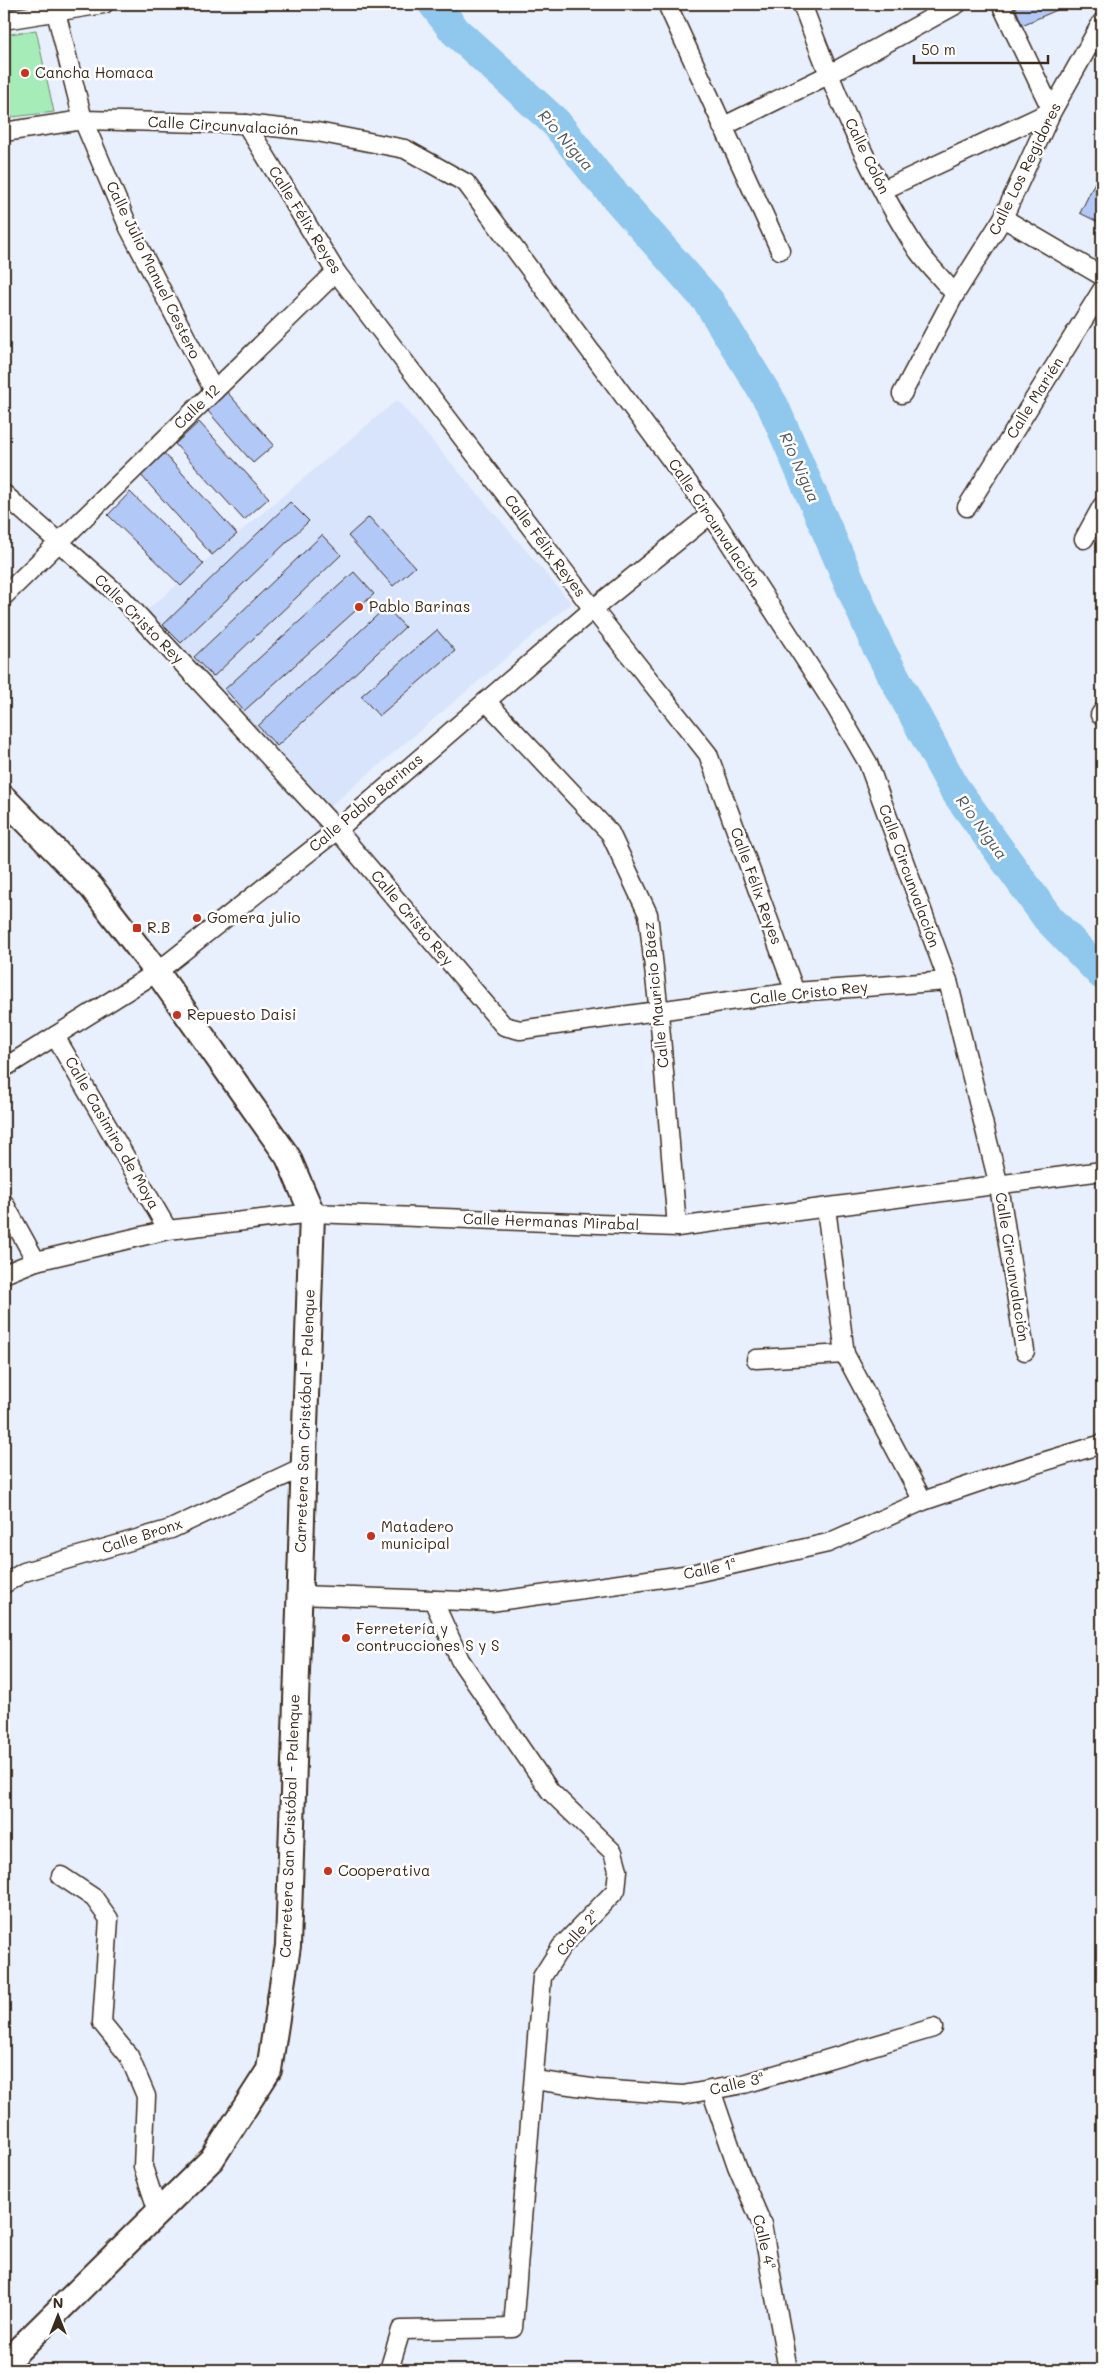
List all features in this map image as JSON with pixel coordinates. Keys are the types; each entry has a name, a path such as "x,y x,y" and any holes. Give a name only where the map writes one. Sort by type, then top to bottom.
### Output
{"main road":[{"path":"4,798 92,888 156,972 288,1157 312,1213"},
{"name":"Carretera San Cristóbal - Palenque","path":"4,2364 212,2159 269,2070 288,1946 312,1213"}],"street":[{"path":"4,20 54,8 104,4"},
{"path":"667,4 780,250"},
{"name":"Calle Colón","path":"802,4 828,75 883,190 919,252 956,294"},
{"path":"722,127 828,75 957,4"},
{"path":"883,190 1052,111 1001,4"},
{"name":"Calle Julio Manuel Cestero","path":"54,8 83,120 129,228 214,391"},
{"name":"Calle Los Regidores","path":"902,394 956,294 1003,218 1052,111 1102,22"},
{"name":"Calle Circunvalación","path":"4,132 83,120 246,124 317,132 406,149 466,183 711,514 835,706 868,763 948,981 999,1186 1025,1351"},
{"name":"Calle Félix Reyes","path":"246,124 336,272 593,609 708,754 795,992"},
{"path":"1003,218 1102,276"},
{"name":"Calle 12","path":"4,596 336,272"},
{"name":"Calle Marién","path":"967,507 1102,290"},
{"name":"Calle Cristo Rey","path":"4,494 122,598 337,830 504,1026 520,1030 795,992 948,981"},
{"path":"1084,539 1102,506"},
{"name":"Calle Pablo Barinas","path":"4,1068 156,972 337,830 593,609 711,514"},
{"name":"Calle Mauricio Báez","path":"486,701 610,833 648,914 660,1012 677,1227"},
{"name":"Calle Casimiro de Moya","path":"55,1036 168,1230"},
{"name":"Calle Hermanas Mirabal","path":"4,1274 36,1261 168,1230 312,1213 677,1227 1102,1171"},
{"path":"4,1203 36,1261"},
{"path":"826,1208 845,1354 923,1501"},
{"path":"756,1359 845,1354"},
{"name":"Calle 1ª","path":"300,1595 491,1602 691,1574 828,1543 923,1501 1102,1444"},
{"name":"Calle Bronx","path":"4,1584 24,1572 171,1529 305,1466"},
{"name":"Calle 2ª","path":"389,2370 401,2330 513,2328 542,1977 561,1946 616,1890 618,1870 613,1852 550,1791 460,1660 433,1600"},
{"path":"61,1876 94,1898 110,1919 102,2023 129,2056 146,2096 143,2167 158,2212"},
{"name":"Calle 3ª","path":"534,2080 598,2089 683,2095 744,2084 933,2028"},
{"name":"Calle 4ª","path":"711,2090 738,2166 762,2224 788,2370"}],"shaded area":[{"name":"Pablo Barinas","path":"397,400 571,603 321,814 147,610"}],"green space":[{"name":"Cancha Homaca","path":"36,30 54,112 4,118 4,35"}],"building":[{"path":"1014,4 1071,4 1022,25"},
{"path":"1102,171 1102,224 1080,213"},
{"path":"227,392 274,445 253,463 207,410"},
{"path":"199,422 269,498 244,520 175,444"},
{"path":"164,453 237,534 212,555 140,474"},
{"path":"130,492 204,564 181,586 108,515"},
{"path":"290,502 309,521 181,643 163,625"},
{"path":"369,517 415,567 393,586 348,536"},
{"path":"322,535 341,555 213,677 194,657"},
{"path":"354,572 374,594 244,711 225,689"},
{"path":"386,607 405,627 277,746 258,726"},
{"path":"437,630 455,651 379,716 361,696"}],"waterway":[{"name":"Río Nigua","path":"434,4 455,31 556,123 596,174 709,302 773,406 877,645 954,788 1048,918 1102,974"}],"place":[{"name":"Cancha Homaca","path":"25,73"},
{"name":"Pablo Barinas","path":"359,607"},
{"name":"Gomera julio","path":"197,918"},
{"name":"R.B","path":"137,928"},
{"name":"Repuesto Daisi","path":"177,1015"},
{"name":"Matadero municipal","path":"371,1536"},
{"name":"Ferretería y contrucciones S y S","path":"346,1638"},
{"name":"Cooperativa","path":"328,1871"}]}
